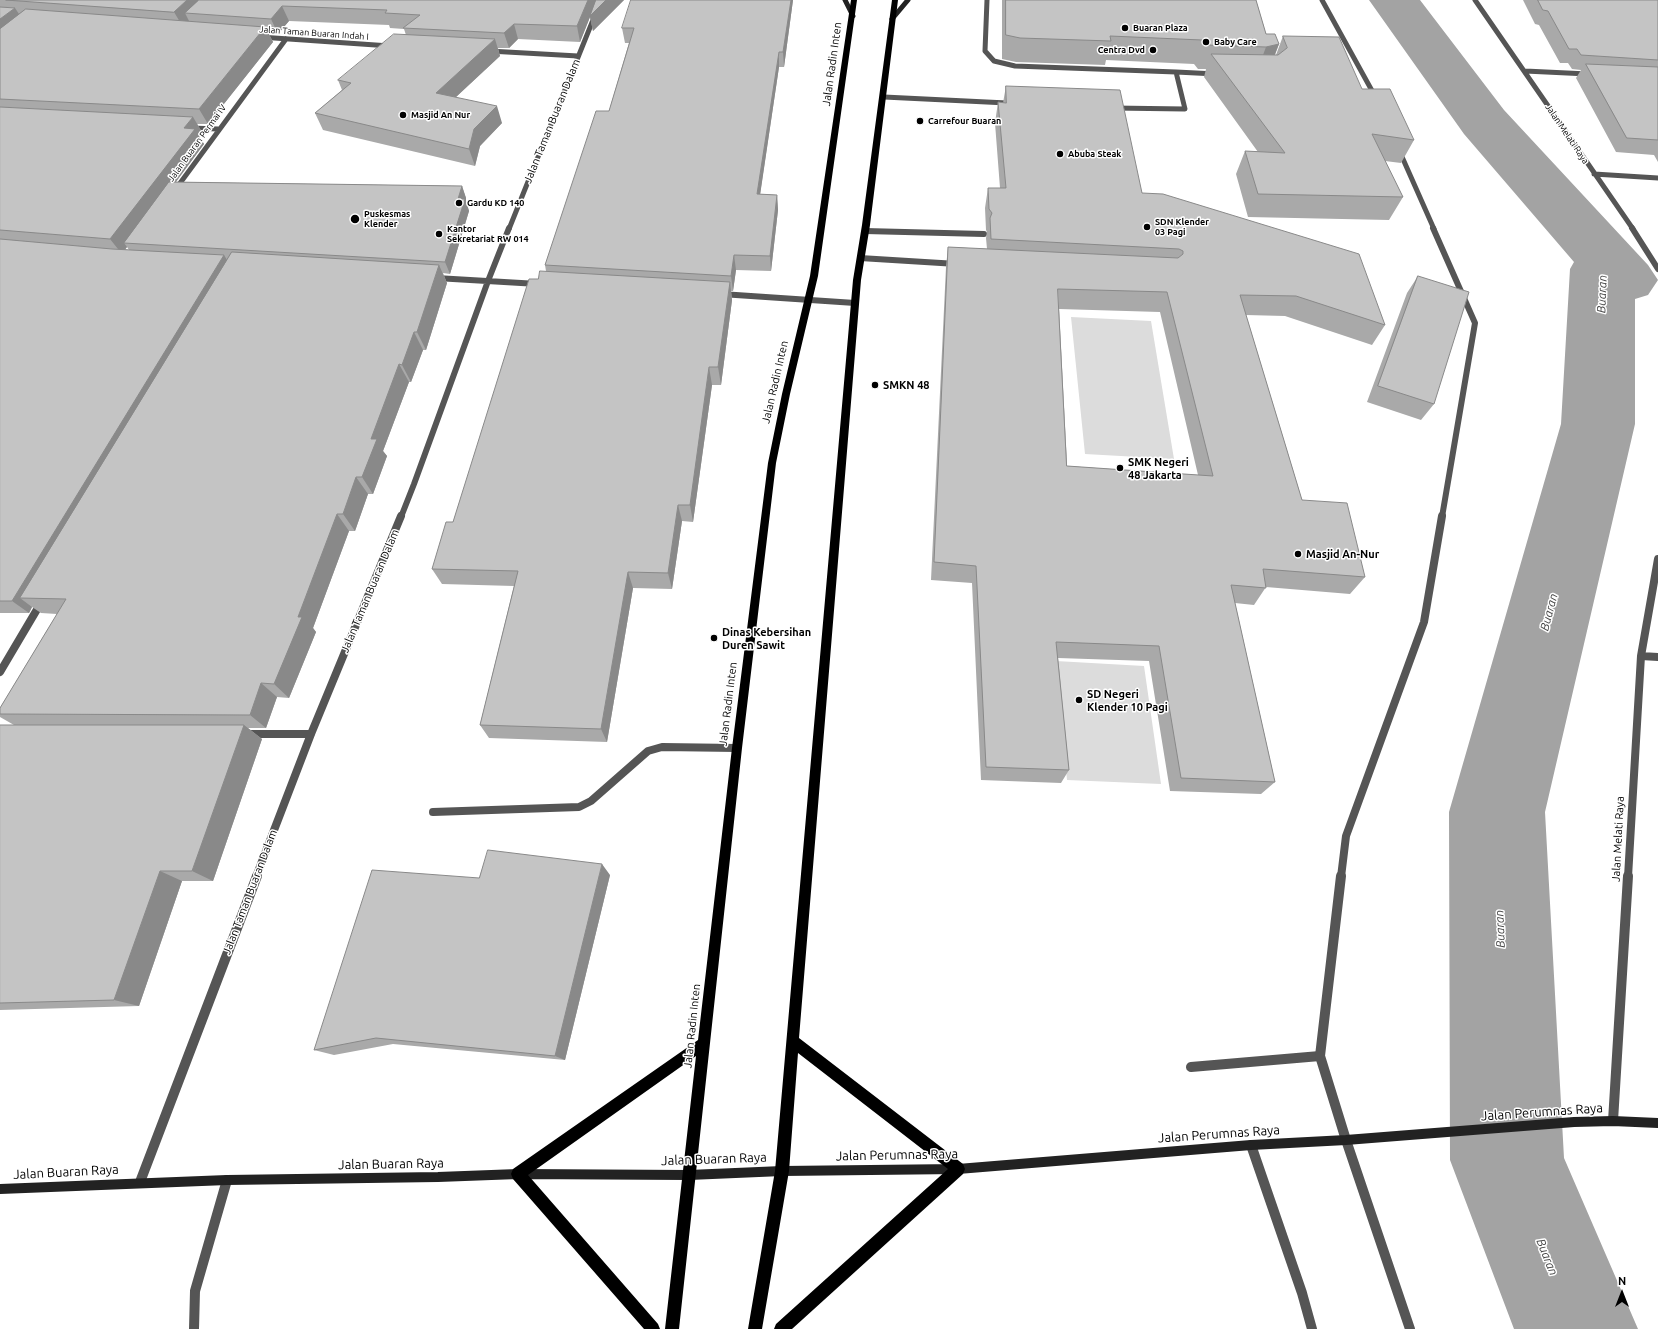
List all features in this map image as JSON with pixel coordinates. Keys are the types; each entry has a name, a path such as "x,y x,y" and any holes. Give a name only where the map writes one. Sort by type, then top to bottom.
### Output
{"main road":[{"name":"Jalan Radin Inten","path":"672,1329 737,748 772,463 786,394 814,276 853,16 854,0"},
{"path":"755,1329 782,1171 855,303 860,258 866,231 884,98 895,0"},
{"path":"781,1329 958,1169 794,1042"},
{"path":"652,1329 518,1174 704,1043"}],"street":[{"name":"Jalan Taman Buaran Dalam","path":"140,1182 311,734 414,484 488,282 601,0"},
{"name":"Jalan Radin Inten","path":"845,0 853,16"},
{"path":"892,19 908,0"},
{"path":"987,0 985,51 994,61 1015,66 1220,74"},
{"path":"1322,0 1373,90 1379,105"},
{"name":"Jalan Melati Raya","path":"1475,0 1594,174 1619,208 1658,269"},
{"name":"Jalan Taman Buaran Indah I","path":"254,36 394,46"},
{"name":"Jalan Buaran Permai IV","path":"169,198 286,39"},
{"path":"485,51 578,56"},
{"path":"1525,71 1596,75"},
{"path":"1107,107 1185,109 1176,72"},
{"path":"884,98 1012,104"},
{"path":"187,128 218,130"},
{"path":"1395,141 1475,323 1424,622 1346,836 1320,1056 1346,1140 1410,1329"},
{"path":"1594,174 1658,178"},
{"path":"866,231 984,234"},
{"path":"860,258 967,264"},
{"path":"432,278 543,285"},
{"path":"716,294 855,303"},
{"name":"Jalan Melati Raya","path":"1613,1121 1641,656 1658,559"},
{"path":"0,672 44,598"},
{"path":"1641,656 1658,657"},
{"path":"239,734 311,734"},
{"path":"433,812 579,807 591,801 648,751 662,747 737,748"},
{"path":"1191,1067 1320,1056"},
{"name":"Jalan Perumnas Raya","path":"782,1171 958,1169 1251,1145 1346,1140 1574,1122 1613,1121 1658,1123"},
{"path":"1251,1145 1302,1292 1312,1329"},
{"name":"Jalan Buaran Raya","path":"0,1189 140,1182 438,1177 518,1174 689,1175 782,1171"},
{"path":"194,1329 195,1291 227,1180"}],"shaded area":[{"path":"1071,317 1151,321 1174,459 1085,454"},
{"path":"1056,661 1144,666 1161,784 1067,780"}],"building":[{"path":"6,0 187,0 174,12"},
{"path":"199,0 588,0 577,26 514,24 504,33 403,28 420,15 385,13 387,10 282,6 271,19 185,13"},
{"path":"596,0 606,0 590,16"},
{"path":"631,0 791,0 783,52 779,52 757,194 777,195 770,256 734,255 731,276 545,265 596,111 609,111 634,28 622,28"},
{"name":"Buaran Plaza","path":"1006,0 1256,0 1266,34 1275,34 1279,44 1266,47 1206,45 1202,40 1110,36 1111,41 1020,38 1006,35"},
{"path":"1538,0 1658,0 1658,60 1581,55 1577,49 1569,49 1548,11 1543,10"},
{"path":"0,7 15,8 0,19"},
{"path":"26,9 265,27 199,109 0,99 0,29"},
{"path":"394,34 495,39 436,93 497,106 474,129 469,149 315,113 351,83 338,80"},
{"path":"1283,36 1339,37 1362,89 1390,89 1414,140 1372,134 1403,197 1258,194 1245,151 1285,153 1211,54 1278,55 1287,48"},
{"path":"1586,64 1658,67 1658,140 1627,138"},
{"path":"1006,86 1120,90 1142,193 1163,194 1359,254 1385,325 1296,296 1240,295 1302,500 1347,503 1365,577 1263,569 1266,588 1231,585 1275,782 1181,778 1159,646 1056,642 1069,770 986,767 976,566 934,562 948,247 1178,258 1183,254 1183,251 1179,249 991,239 990,218 992,213 989,209 988,188 1006,188 998,102 1006,103","holes":["1058,289 1167,292 1213,476 1067,466"]},
{"path":"0,107 193,117 184,128 195,129 110,239 0,230"},
{"path":"169,182 462,186 458,199 465,199 445,262 124,243"},
{"path":"0,239 112,249 224,255 12,601 0,601"},
{"path":"232,252 439,265 417,332 414,332 402,365 399,364 371,439 377,439 362,477 356,477 343,514 337,514 298,617 302,617 274,684 261,683 250,715 0,714 0,708 66,599 20,598"},
{"path":"540,271 730,282 718,367 709,367 690,505 678,505 668,573 628,572 601,729 480,725 518,571 432,569 446,522 453,522 529,279 538,279"},
{"path":"1418,276 1469,292 1434,404 1378,386"},
{"path":"0,725 244,725 192,871 160,871 114,1000 0,1003"},
{"path":"488,850 602,864 555,1056 376,1038 314,1050 372,870 479,878"}],"waterway":[{"name":"Buaran","path":"1394,0 1484,122 1625,280 1602,269 1598,424 1497,812 1507,1160 1576,1329"}],"place":[{"name":"Buaran Plaza","path":"1125,28"},
{"name":"Baby Care","path":"1206,42"},
{"name":"Centra Dvd","path":"1153,50"},
{"name":"Masjid An Nur","path":"403,115"},
{"name":"Carrefour Buaran","path":"920,121"},
{"name":"Abuba Steak","path":"1060,154"},
{"name":"Gardu KD 140","path":"459,203"},
{"name":"Puskesmas Klender","path":"355,219"},
{"name":"SDN Klender 03 Pagi","path":"1147,227"},
{"name":"Kantor Sekretariat RW 014","path":"439,234"},
{"name":"SMKN 48","path":"875,385"},
{"name":"SMK Negeri 48 Jakarta","path":"1120,468"},
{"name":"Masjid An-Nur","path":"1298,554"},
{"name":"Dinas Kebersihan Duren Sawit","path":"714,638"},
{"name":"SD Negeri Klender 10 Pagi","path":"1079,700"}]}
